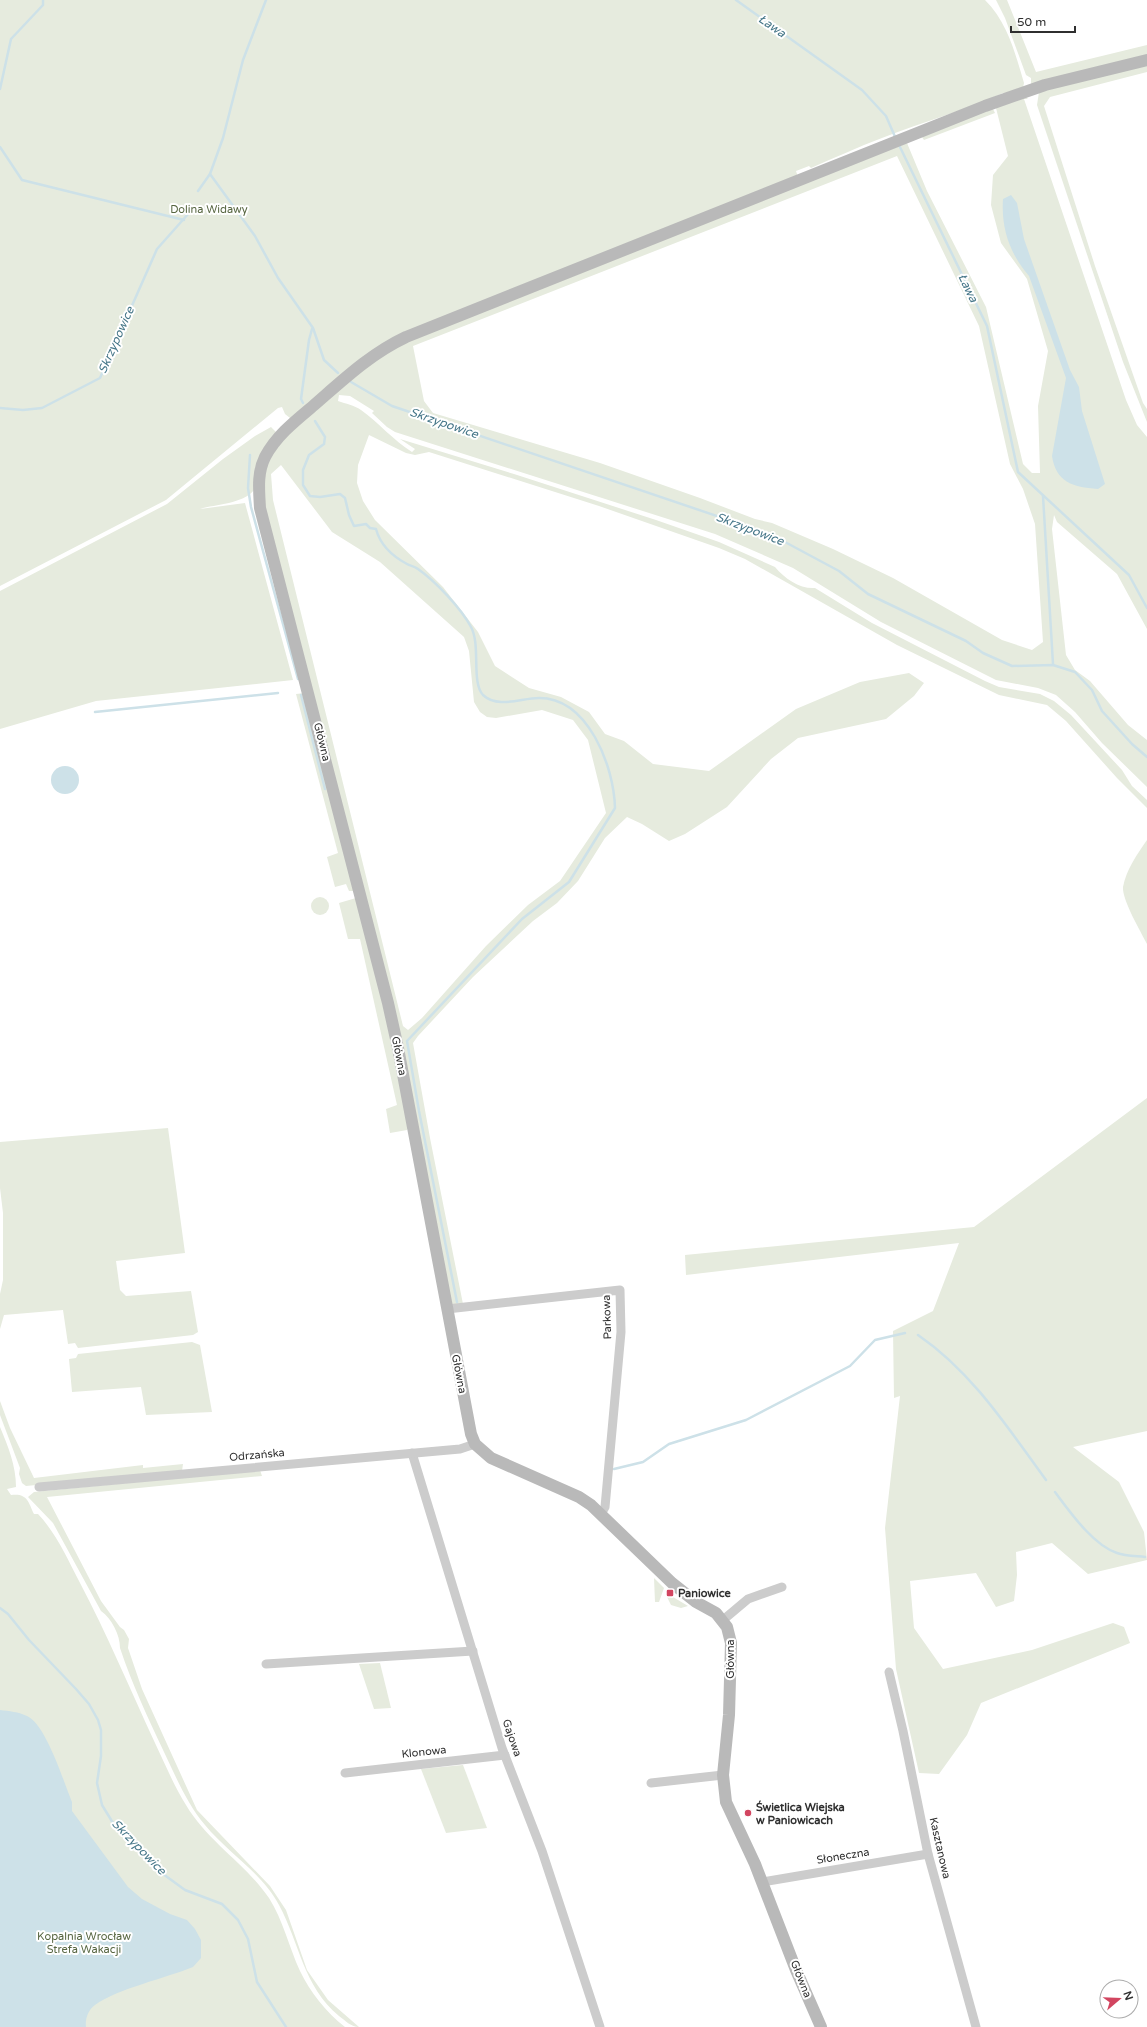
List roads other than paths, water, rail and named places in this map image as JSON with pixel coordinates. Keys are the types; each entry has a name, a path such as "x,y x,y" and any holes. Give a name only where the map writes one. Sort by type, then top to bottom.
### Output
{"street":[{"name":"Główna","path":"822,2027 796,1970 762,1882 726,1802 723,1774 729,1715 731,1643 730,1635 723,1620 716,1613 683,1593 601,1514 579,1497 491,1458 475,1444 468,1425 398,1048 388,1003 260,508 258,484 260,471 265,458 280,436 338,383 379,352 421,330 985,106 1045,85 1147,60"},
{"name":"Parkowa","path":"447,1309 620,1290 621,1332 605,1506 601,1514"},
{"name":"Odrzańska","path":"39,1488 460,1449 475,1444"},
{"name":"Gajowa","path":"412,1453 505,1755 542,1851 600,2027"},
{"path":"723,1620 748,1599 782,1587"},
{"path":"266,1664 472,1651"},
{"name":"Kasztanowa","path":"889,1672 904,1731 928,1854 976,2027"},
{"name":"Klonowa","path":"345,1773 505,1755"},
{"path":"651,1783 723,1774"},
{"name":"Słoneczna","path":"762,1882 928,1854"}],"waterway":[{"path":"0,89 11,39 43,5 43,0"},
{"path":"198,191 210,174 223,138 243,60 266,0"},
{"name":"Ława","path":"736,0 862,90 886,116 896,139"},
{"name":"Ława","path":"899,145 987,326 1018,472 1129,575 1147,608"},
{"path":"0,147 22,180 184,220"},
{"name":"Skrzypowice","path":"210,174 255,236 278,278 313,328 324,360 338,373"},
{"name":"Skrzypowice","path":"0,408 23,410 42,408 100,378 157,249 189,213"},
{"path":"303,403 301,399 309,340 312,329"},
{"name":"Skrzypowice","path":"351,382 392,406 770,534 839,571 868,594 966,641 983,653 1012,666 1053,665 1075,672 1092,690 1102,711 1132,744 1147,757"},
{"path":"315,421 325,437 324,444 309,455 303,470 303,485 310,496 320,497 340,494 345,498 349,515 354,526 366,524 370,528 376,529 380,540 387,549 408,565 417,568 425,574 454,603 467,620 474,635 477,681 479,689 483,695 489,699 503,702 539,698 556,701 571,709 584,722 595,737 610,773 613,791 615,808 569,882 522,919 407,1041 419,1111 457,1302"},
{"path":"250,455 248,488 251,507 298,679"},
{"path":"1043,496 1053,664"},
{"path":"95,712 278,693"},
{"path":"301,695 325,789"},
{"path":"614,1469 643,1462 669,1444 746,1420 850,1366 875,1340 905,1333"},
{"path":"918,1335 937,1350 972,1383 1003,1421 1046,1480"},
{"path":"1055,1492 1083,1527 1099,1543 1120,1554 1145,1557"},
{"name":"Skrzypowice","path":"0,1608 8,1614 29,1640 76,1689 89,1704 98,1720 101,1730 101,1756 97,1783 102,1805 113,1823 149,1855 159,1871 185,1890 222,1904 238,1920 248,1939 257,1982 286,2027"}],"place":[{"name":"Paniowice","path":"670,1593"},
{"name":"Świetlica Wiejska w Paniowicach","path":"748,1813"}],"park label":[{"name":"Dolina Widawy","path":"209,209"},
{"name":"Kopalnia Wrocław Strefa Wakacji","path":"84,1942"}]}
